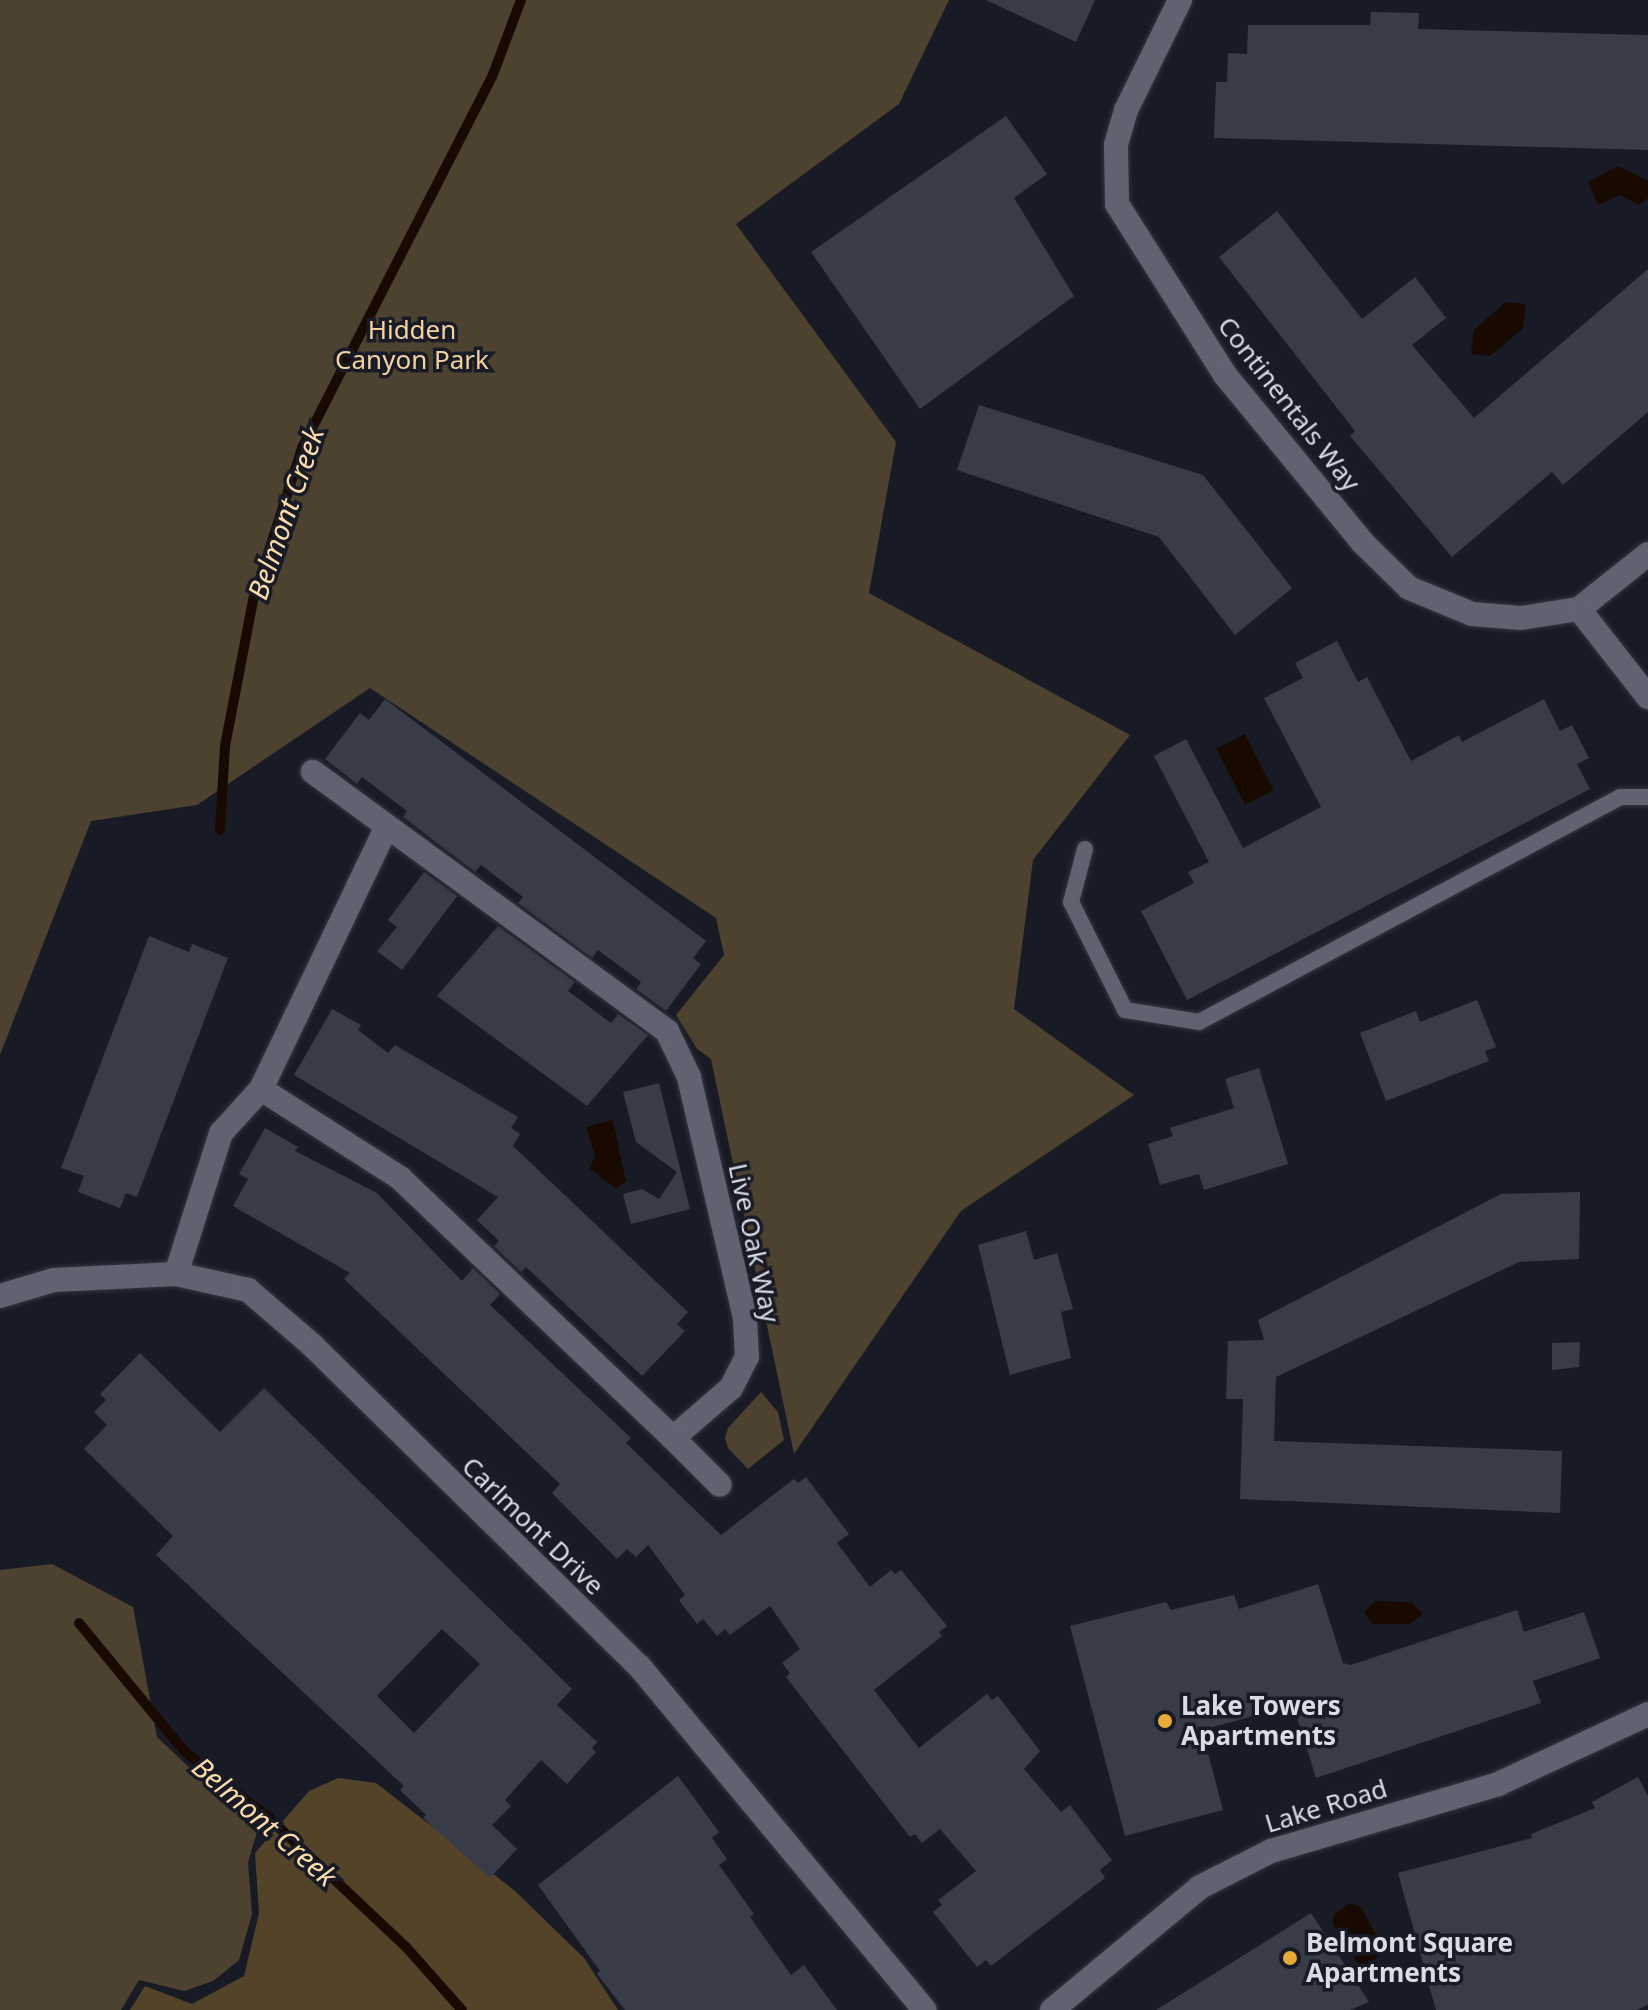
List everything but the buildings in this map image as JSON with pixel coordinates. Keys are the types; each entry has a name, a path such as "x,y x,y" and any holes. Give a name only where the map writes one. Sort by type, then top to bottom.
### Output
{"street":[{"name":"Continentals Way","path":"1180,0 1126,110 1116,145 1117,204 1126,226 1225,375 1363,543 1409,588 1472,614 1521,618 1579,609 1648,554"},
{"path":"1579,609 1648,697"},
{"name":"Live Oak Way","path":"313,772 385,830 667,1031 684,1062 745,1318 747,1357 731,1388 673,1438"},
{"path":"176,1274 221,1133 261,1089 385,830"},
{"path":"261,1089 400,1178 720,1485"},
{"name":"Carlmont Drive","path":"0,1296 54,1280 176,1274 248,1290 313,1346 639,1666 925,2010"},
{"name":"Lake Road","path":"1052,2010 1200,1887 1271,1851 1498,1784 1648,1714"}],"lane":[{"path":"1085,849 1071,902 1125,1010 1199,1022 1620,797 1648,797"}],"green space":[{"name":"Hidden Canyon Park","path":"0,0 949,0 899,104 736,224 896,442 869,593 1130,735 1033,860 1014,1009 1134,1095 961,1211 794,1454 711,1059 697,1049 676,1015 724,955 716,918 370,688 197,805 91,821 0,1055"},
{"path":"761,1392 778,1412 784,1440 748,1469 728,1448 725,1438 728,1428"},
{"path":"52,1564 133,1607 157,1737 228,1804 259,1826 248,1862 252,1914 239,1960 213,1981 184,1991 139,1980 121,2010 0,2010 0,1570"}],"shaded area":[{"path":"1618,166 1648,181 1648,198 1639,205 1620,195 1598,205 1588,182"},
{"path":"1506,302 1526,304 1523,328 1490,356 1471,354 1474,330"},
{"path":"1245,734 1274,790 1245,805 1216,749"},
{"path":"613,1120 626,1181 616,1189 589,1168 595,1156 586,1127"},
{"path":"1375,1601 1411,1602 1423,1614 1410,1624 1372,1624 1364,1612"},
{"path":"338,1778 376,1783 515,1891 584,1958 618,2010 130,2010 145,1986 192,2004 244,1976 259,1913 255,1853 309,1791"},
{"path":"1350,1903 1361,1907 1383,1948 1370,1966 1357,1962 1333,1924 1334,1914"}],"waterway":[{"name":"Belmont Creek","path":"220,830 225,746 253,600 302,448 492,77 521,0"},
{"name":"Belmont Creek","path":"79,1623 184,1751 269,1818 406,1947 462,2010"}],"place":[{"name":"Lake Towers Apartments","path":"1165,1721"},
{"name":"Belmont Square Apartments","path":"1290,1958"}]}
